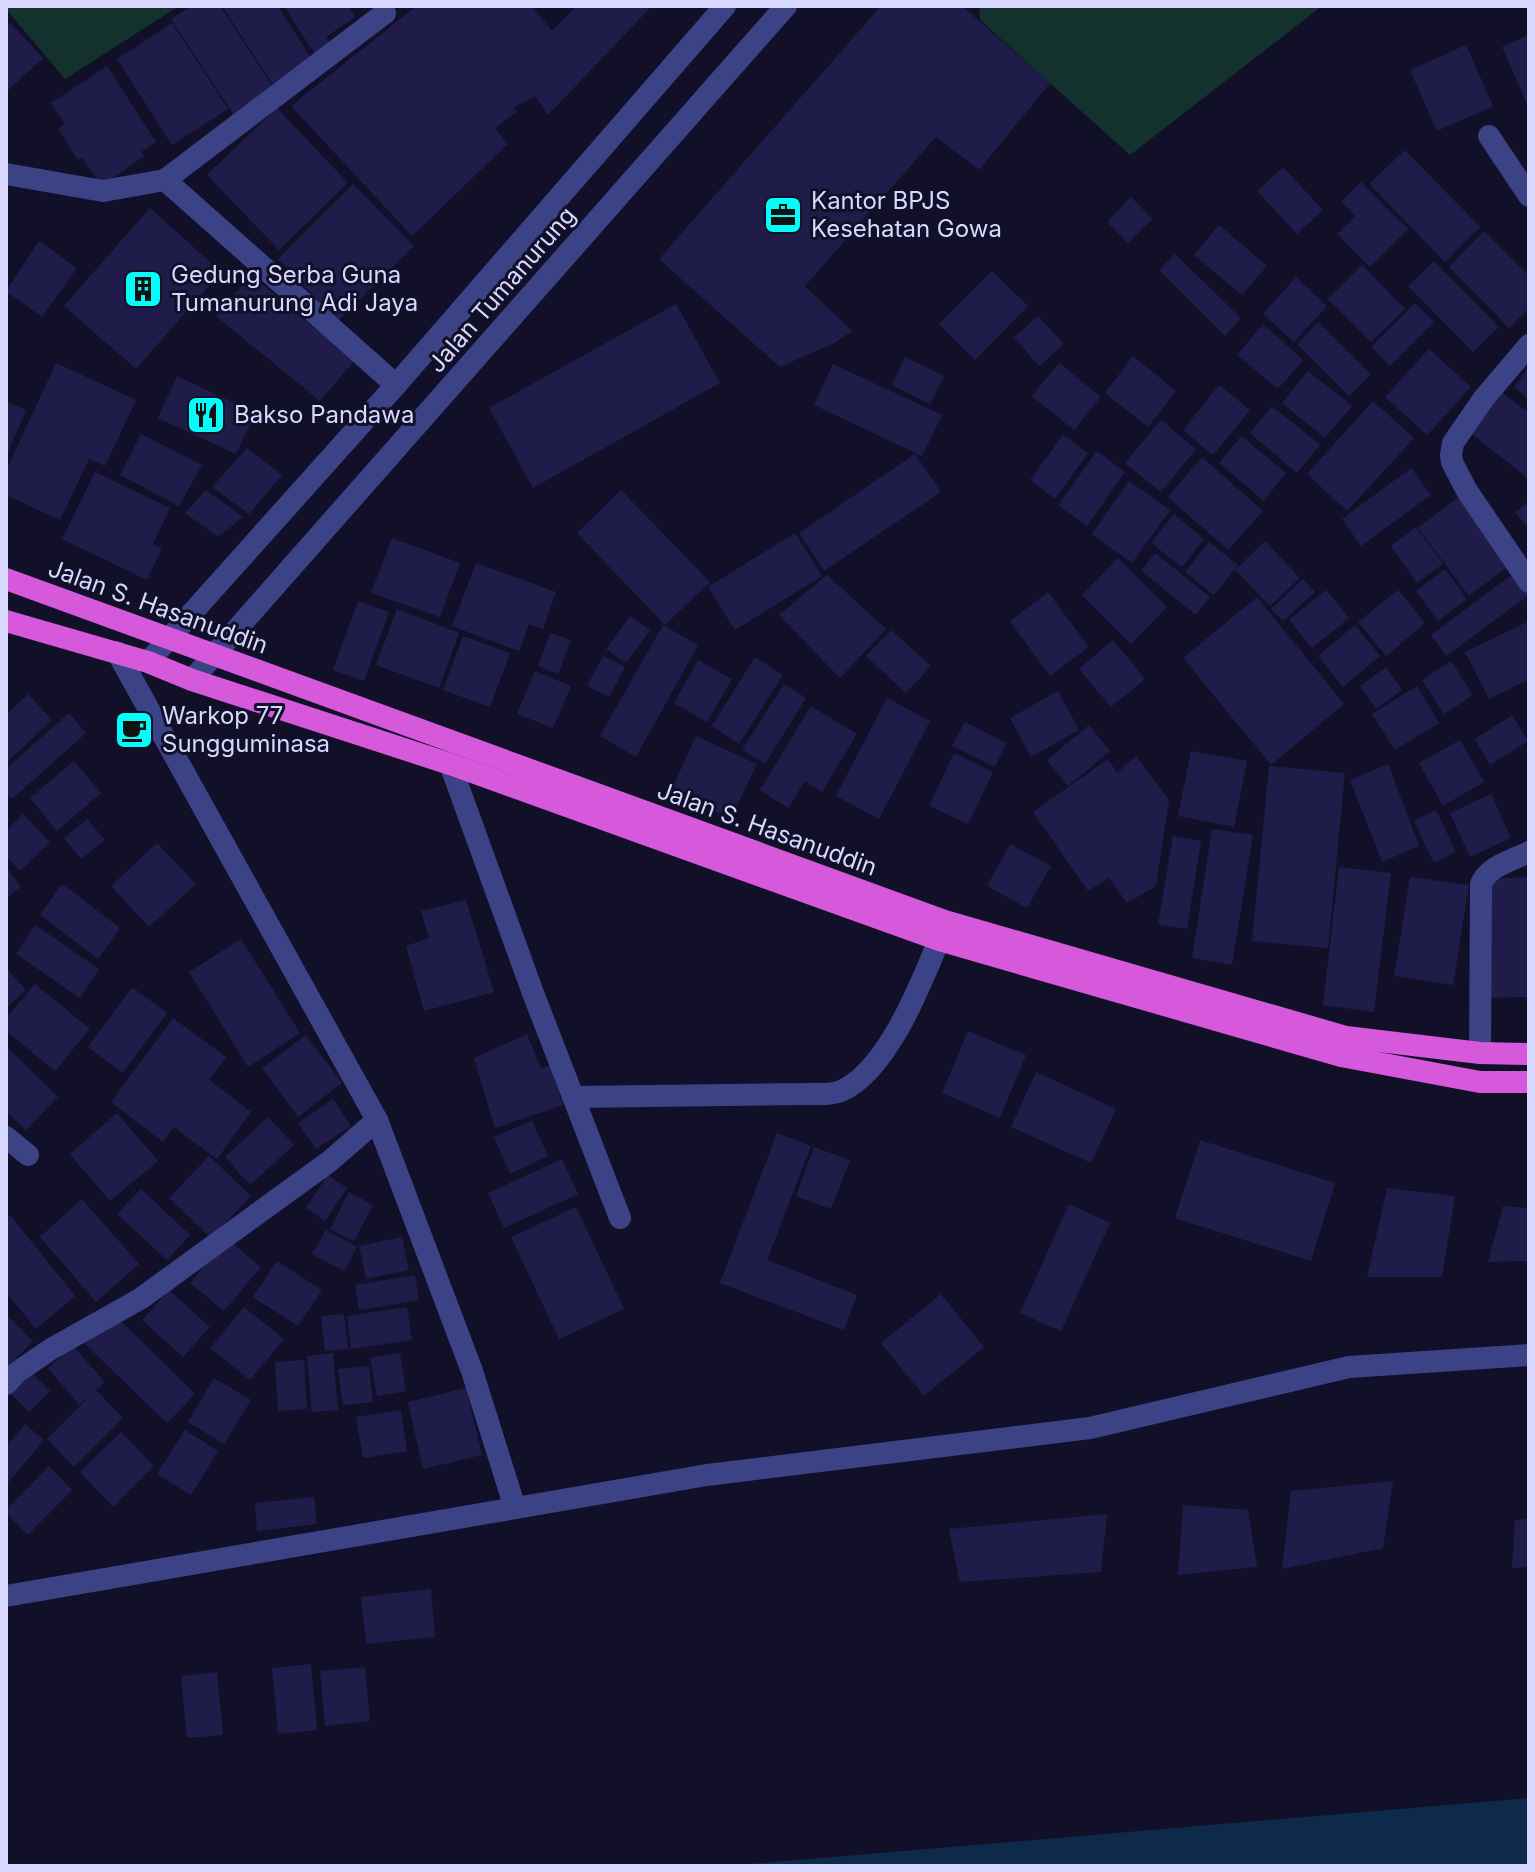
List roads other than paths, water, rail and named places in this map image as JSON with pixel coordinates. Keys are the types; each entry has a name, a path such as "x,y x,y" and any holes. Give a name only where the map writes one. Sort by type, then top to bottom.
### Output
{"highway":[{"name":"Jalan S. Hasanuddin","path":"6,579 945,921 1346,1037 1480,1053 1529,1054"},
{"name":"Jalan S. Hasanuddin","path":"6,621 117,652 192,680 450,764 939,940 1341,1056 1480,1082 1529,1082"}],"street":[{"name":"Jalan Tumanurung","path":"148,662 396,385 725,6"},
{"name":"Jalan Tumanurung","path":"192,680 786,6"},
{"path":"6,174 103,191 165,180 385,13"},
{"path":"1489,136 1529,196"},
{"path":"165,180 396,385"},
{"path":"1529,345 1484,398 1453,443 1451,455 1467,491 1529,582"},
{"path":"117,652 377,1120 472,1371 515,1508"},
{"path":"450,764 620,1218"},
{"path":"1480,1053 1481,884 1493,869 1529,852"},
{"path":"573,1097 810,1094 845,1089 879,1059 919,990 939,940"},
{"path":"6,1384 16,1373 51,1349 140,1299 330,1161 377,1120"},
{"path":"6,1137 28,1155"},
{"path":"6,1596 707,1475 1090,1428 1349,1367 1529,1355"}],"water":[{"path":"1529,1798 1529,1866 727,1866"}],"place":[{"name":"Kantor BPJS Kesehatan Gowa","path":"783,215"},
{"name":"Gedung Serba Guna Tumanurung Adi Jaya","path":"143,289"},
{"name":"Bakso Pandawa","path":"206,415"},
{"name":"Warkop 77 Sungguminasa","path":"134,730"}]}
